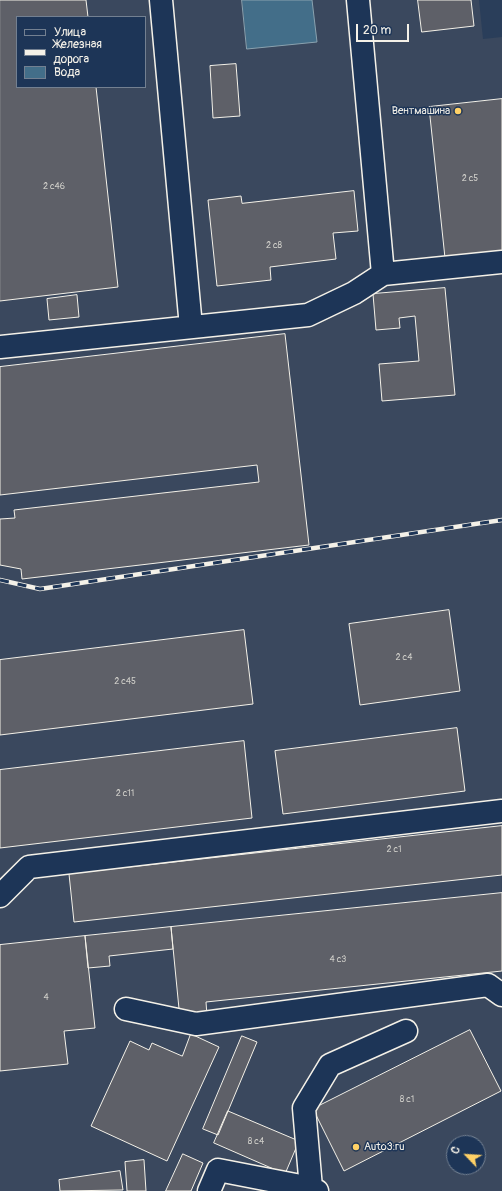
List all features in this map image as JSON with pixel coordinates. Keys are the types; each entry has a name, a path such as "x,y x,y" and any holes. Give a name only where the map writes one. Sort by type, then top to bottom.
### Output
{"lane":[{"path":"161,0 191,327"},
{"path":"358,0 382,274"},
{"path":"0,347 308,315 354,293 382,274 502,262"},
{"path":"0,896 29,867 502,811"},
{"path":"126,1009 196,1024 488,985 502,995"},
{"path":"208,1191 218,1170 314,1190 304,1108 330,1064 406,1031"}],"shaded area":[{"path":"0,0 479,0 483,39 502,37 502,1191 0,1191"}],"water":[{"path":"242,0 312,0 317,42 247,49"}],"building":[{"path":"0,0 86,0 88,16 16,16 16,88 96,88 118,287 0,301"},
{"path":"418,0 471,0 474,26 422,32"},
{"path":"236,64 240,116 213,118 210,66"},
{"path":"502,99 502,252 445,258 429,107"},
{"path":"354,191 358,231 333,233 336,259 270,267 271,280 217,286 208,200 241,196 242,203"},
{"path":"445,288 455,395 382,401 379,364 419,361 415,316 399,318 400,328 376,330 373,294"},
{"path":"77,295 79,317 49,320 47,299"},
{"path":"285,334 309,545 22,579 21,569 0,565 0,519 15,518 14,510 259,482 257,465 0,495 0,367"},
{"path":"449,610 460,691 360,705 349,624"},
{"path":"244,630 253,704 0,735 0,660"},
{"path":"457,728 465,791 283,814 275,751"},
{"path":"244,741 252,818 0,848 0,770"},
{"path":"502,826 502,875 74,922 69,874"},
{"path":"502,893 502,971 206,1002 207,1016 180,1019 171,927"},
{"path":"171,927 173,949 109,956 110,966 88,968 85,936"},
{"path":"85,936 95,1028 64,1031 68,1064 0,1071 0,945"},
{"path":"470,1030 501,1091 344,1171 313,1109"},
{"path":"191,1034 219,1047 167,1161 91,1126 130,1041 149,1050 152,1043 182,1056"},
{"path":"242,1036 257,1042 218,1135 203,1129"},
{"path":"228,1111 299,1141 285,1174 214,1143"},
{"path":"183,1154 203,1163 191,1191 166,1191"},
{"path":"144,1160 146,1191 127,1191 125,1162"},
{"path":"120,1171 123,1190 60,1191 59,1180"}],"railway":[{"path":"0,580 40,589 502,520"}],"place":[{"name":"Вентмашина","path":"458,111"},
{"name":"Auto3.ru","path":"356,1147"}]}
